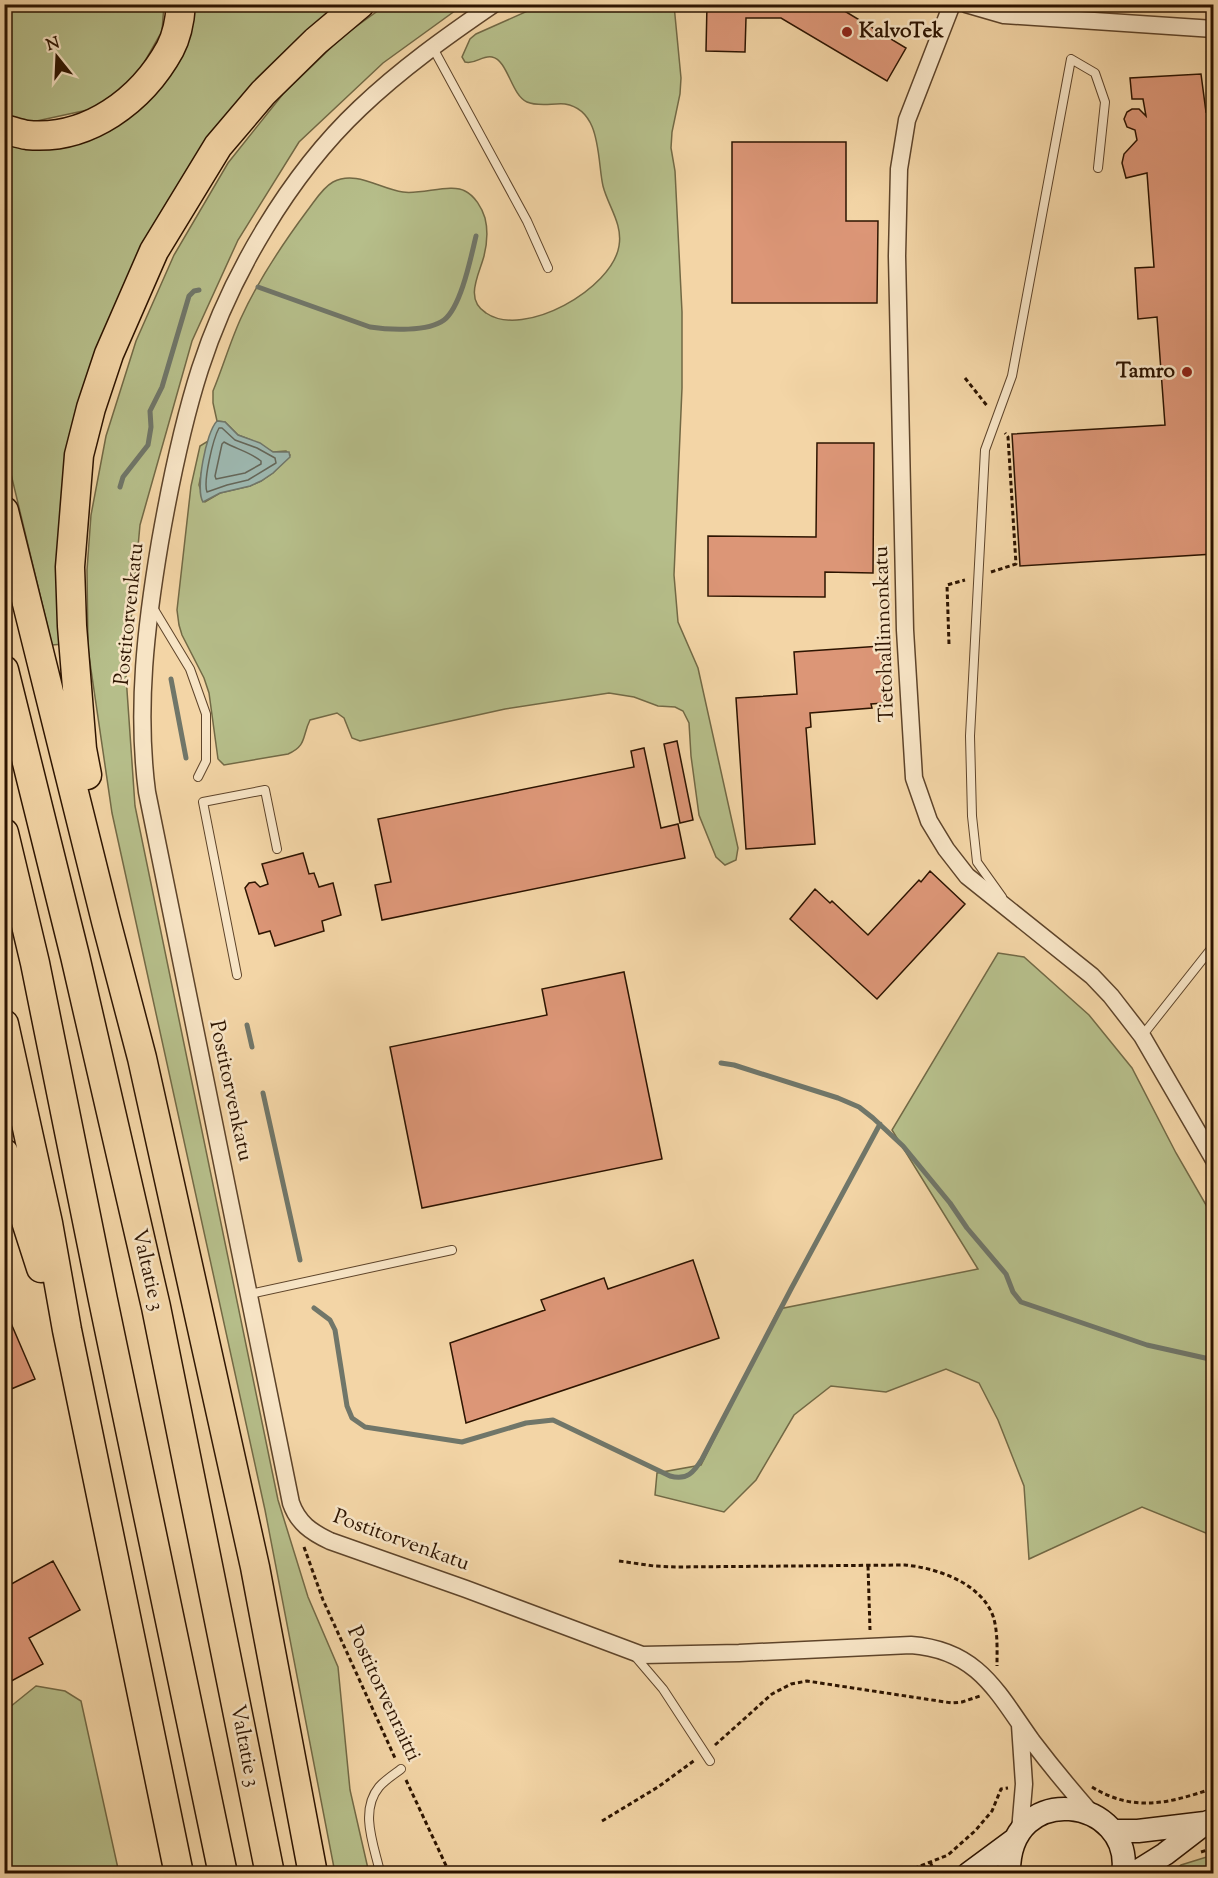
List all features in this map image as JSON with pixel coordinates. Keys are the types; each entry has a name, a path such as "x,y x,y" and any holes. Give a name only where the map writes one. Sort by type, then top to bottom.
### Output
{"highway":[{"path":"4,129 27,135 63,133 97,122 128,102 151,77 171,48 182,4"},
{"path":"122,984 112,906 82,749 72,626 70,567 82,446 91,408 109,354 154,251 218,146 263,93 316,41 360,4"},
{"path":"4,511 142,1058 255,1567 313,1874"},
{"name":"Valtatie 3","path":"4,670 75,956 156,1307 270,1874"},
{"path":"4,832 35,963 223,1874"},
{"path":"4,1024 48,1222 67,1330 179,1874"},
{"path":"4,1153 48,1291 67,1330"}],"main road":[{"path":"968,1874 1017,1835 1035,1817 1052,1809 1072,1808 1090,1813 1113,1831 1123,1855 1123,1874"},
{"path":"1113,1831 1138,1831 1209,1821"},
{"path":"1134,1874 1209,1821"},
{"path":"1009,1874 1009,1858 1017,1835"}],"street":[{"name":"Postitorvenkatu","path":"494,4 433,48 360,108 317,156 265,229 230,296 200,369 187,412 165,515 150,603 142,723 147,792 291,1503 302,1523 316,1535 466,1589 632,1653 654,1656 871,1646 922,1646 953,1654 976,1668 996,1689 1054,1771 1090,1813"},
{"name":"Tietohallinnonkatu","path":"952,4 907,120 899,169 897,256 905,630 914,778 929,821 946,849 967,876 1092,976 1112,996 1142,1036 1214,1160"},
{"path":"966,4 1004,15 1214,29"},
{"path":"1017,1835 1024,1784 1020,1724"}],"lane":[{"path":"433,48 521,211 548,268"},
{"path":"1012,912 977,862 972,816 970,736 985,450 1012,376 1071,59 1095,73 1105,102 1098,168"},
{"path":"150,603 190,669 206,714 206,761 198,777"},
{"path":"237,975 203,802 265,790 277,849"},
{"path":"1142,1036 1214,945"},
{"path":"250,1294 452,1250"},
{"path":"632,1653 663,1689 707,1757"},
{"path":"379,1868 371,1836 369,1807 379,1786 401,1769"}],"path":[{"name":"Postitorvenraitti","path":"302,1523 304,1545 323,1600 450,1874"},
{"path":"602,1821 707,1757 772,1694 799,1682 807,1681 952,1703 972,1700 996,1689 997,1650 994,1618 985,1600 976,1592 939,1572 916,1566 676,1567 619,1561"},
{"path":"868,1566 871,1646"},
{"path":"930,1862 936,1874"}],"green space":[{"path":"5,5 164,5 162,31 129,89 92,109 32,122 5,118"},
{"path":"191,5 341,5 259,80 89,389 64,644 52,645 5,449 4,140 102,131"},
{"path":"386,5 463,5 383,63 299,142 238,240 192,341 140,525 126,676 135,806 278,1500 308,1597 338,1667 350,1790 369,1873 335,1873 265,1510 112,813 88,649 87,570 91,515 106,436 136,341 174,255 228,163 283,94 343,36"},
{"path":"541,5 674,5 681,78 671,148 675,171 682,312 682,388 674,575 678,622 698,668 738,848 736,860 725,865 716,857 699,815 689,723 683,711 675,707 658,706 634,697 609,693 505,709 360,741 352,738 344,718 337,713 310,720 301,744 288,754 224,765 218,759 209,693 179,625 177,610 191,486 200,446 208,441 199,485 205,502 220,493 261,481 273,473 290,455 286,451 273,452 238,435 225,422 217,421 213,391 247,305 289,236 329,185 350,178 403,192 452,188 469,193 480,206 487,227 485,251 474,294 479,307 486,313 502,319 522,320 543,315 564,305 584,293 601,278 613,262 619,246 619,230 603,186 596,138 586,116 577,108 565,104 541,105 527,102 517,92 502,64 492,57 469,63 465,62 462,57 470,39 476,34"},
{"path":"998,953 1024,957 1089,1015 1132,1068 1176,1153 1213,1217 1213,1551 1206,1533 1142,1507 1029,1559 1024,1486 998,1420 979,1383 946,1369 886,1392 831,1386 794,1415 756,1480 724,1512 655,1495 657,1473 701,1465 779,1309 978,1269 892,1130"},
{"path":"36,1686 65,1691 81,1701 119,1873 5,1873 5,1804 9,1799 5,1777 5,1711"},
{"path":"1213,1855 1213,1873 1170,1873 1181,1865"}],"water":[{"path":"217,421 225,422 238,435 260,443 273,452 289,452 290,457 261,481 220,493 203,502 200,486 203,461 209,437"}],"building":[{"path":"707,4 833,4 906,48 887,81 781,18 746,18 745,52 706,51"},
{"name":"Tamro","path":"1201,74 1206,112 1214,110 1214,554 1020,566 1012,434 1165,425 1157,317 1138,319 1135,268 1154,267 1147,173 1126,178 1122,163 1124,154 1137,140 1135,130 1127,127 1124,119 1127,112 1132,109 1139,109 1146,116 1143,99 1132,99 1130,78"},
{"path":"732,142 846,142 846,221 878,221 877,303 732,303"},
{"path":"817,443 874,443 873,573 825,572 825,597 708,596 708,536 816,537"},
{"path":"881,646 884,703 871,704 872,708 810,713 811,727 806,728 815,844 746,849 736,698 797,694 794,652"},
{"path":"677,741 693,820 680,823 664,744"},
{"path":"644,748 661,828 678,824 685,858 382,920 375,885 391,882 378,819 634,767 631,751"},
{"path":"303,853 309,874 314,873 319,887 333,883 341,915 322,921 324,931 275,946 270,931 259,934 245,888 249,883 255,882 260,887 268,884 262,864"},
{"path":"930,871 965,904 877,999 790,919 815,889 830,903 832,901 868,935"},
{"path":"624,972 662,1159 422,1208 390,1047 547,1015 542,989"},
{"path":"693,1260 719,1338 466,1423 450,1343 545,1310 541,1300 604,1278 608,1289"},
{"path":"4,1307 35,1379 4,1392"},
{"path":"53,1561 80,1610 29,1638 43,1664 4,1685 4,1584 6,1587"}],"waterway":[{"path":"258,287 370,327 398,329 428,327 444,320 450,314 460,293 476,236"},
{"path":"120,487 123,477 148,445 151,427 150,411 162,387 189,296 199,290"},
{"path":"171,679 186,758"},
{"path":"247,1025 252,1047"},
{"path":"721,1063 734,1065 838,1098 859,1107 873,1118 903,1146 950,1203 967,1228 1006,1274 1013,1292 1021,1302 1147,1345 1214,1360"},
{"path":"263,1093 300,1260"},
{"path":"314,1308 330,1320 335,1330 347,1406 352,1418 365,1427 462,1442 526,1423 553,1420 670,1476 685,1476 693,1471 702,1459 880,1124"}],"place":[{"name":"KalvoTek","path":"847,32"},
{"name":"Tamro","path":"1187,372"}]}
